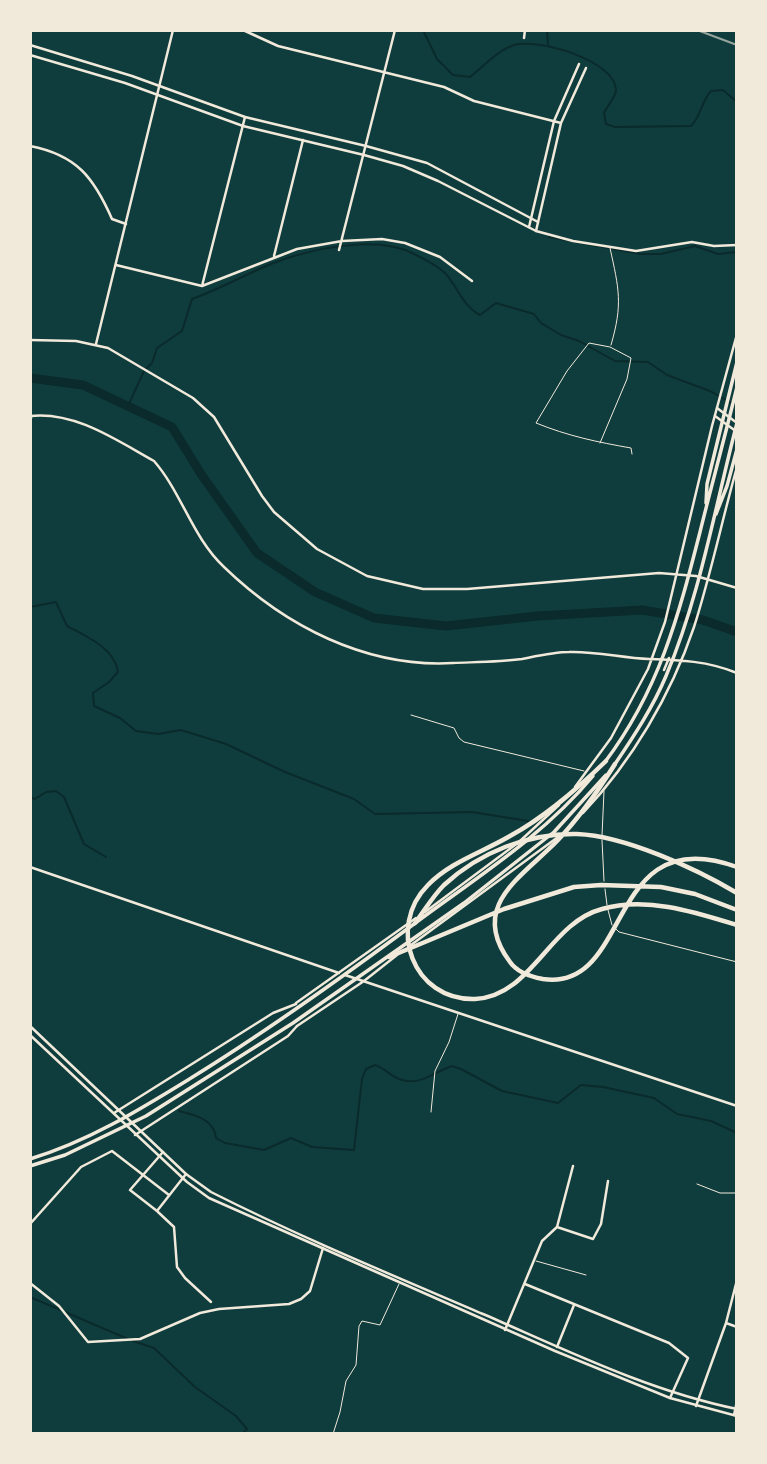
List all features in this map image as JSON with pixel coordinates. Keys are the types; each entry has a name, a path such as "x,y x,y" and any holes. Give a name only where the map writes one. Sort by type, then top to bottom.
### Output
{"highway":[{"path":"705,514 707,484 737,362"},
{"path":"30,1158 93,1135 141,1109 271,1027 365,962 537,833 568,803 606,761 630,725 657,674 677,623 737,387"},
{"path":"737,423 685,624 665,677 643,719 598,792 557,841 521,872 501,897 495,915 495,929 504,954 512,965 536,977 563,978 590,964 640,883 664,866 695,859 737,867"},
{"path":"710,529 727,486 737,449"},
{"path":"606,761 578,788 536,821 439,874 420,894 408,920 407,940 411,957 424,977 453,996 478,999 496,995 516,983 584,916 614,906 664,907 737,925"},
{"path":"30,1166 65,1155 146,1116 215,1074 389,957 464,903 554,832 615,764"},
{"path":"415,923 445,885 494,851 512,843 574,834 608,840 661,857 710,877 737,893"},
{"path":"389,957 504,909 574,887 661,887 695,894 737,910"}],"street":[{"path":"96,344 173,30"},
{"path":"243,30 278,46 444,87 474,101 561,123"},
{"path":"339,250 395,30"},
{"path":"524,38 525,30"},
{"path":"30,45 119,71 245,117 427,163 538,222"},
{"path":"30,55 157,94 243,126 364,155 438,181 536,231 610,247 644,251 692,242 714,246 737,245"},
{"path":"528,227 554,121 579,64"},
{"path":"536,231 561,123 586,68"},
{"path":"202,286 245,117"},
{"path":"274,256 303,140"},
{"path":"30,146 55,153 85,171 96,186 112,219 126,224"},
{"path":"116,265 202,286 297,249 342,241 382,239 405,243 440,257 472,281"},
{"path":"287,1009 341,973 506,852 562,802 600,755 643,680 665,622 737,334"},
{"path":"30,340 50,339 96,344 119,353 144,371 193,398 214,417 261,496 290,527 317,549 367,576 423,589 467,589 659,573 696,576 737,588"},
{"path":"717,408 737,423"},
{"path":"31,416 61,417 85,425 154,461 188,520 223,566 279,611 316,634 346,647 411,662 449,664 589,652 709,663 737,673"},
{"path":"715,416 737,432"},
{"path":"135,1135 282,1040 297,1026 364,981 579,818 605,789 622,764 661,703 684,654 694,627 737,467"},
{"path":"664,670 669,658"},
{"path":"30,867 737,1106"},
{"path":"114,1113 273,1013 296,1004"},
{"path":"30,1026 186,1174 211,1192 400,1283 670,1398 736,1416 737,1401"},
{"path":"30,1035 135,1135 209,1198 673,1393 736,1409"},
{"path":"30,1224 81,1167 112,1152 169,1195"},
{"path":"163,1152 130,1190 174,1227 177,1267 211,1302"},
{"path":"505,1330 542,1241 557,1227 573,1166"},
{"path":"157,1212 186,1174"},
{"path":"557,1227 593,1240 601,1224 608,1181"},
{"path":"30,1283 59,1306 88,1342 140,1339 200,1313 289,1304 301,1299 310,1292 323,1247"},
{"path":"696,1406 726,1323 737,1280"},
{"path":"525,1284 669,1343 688,1358 670,1398"},
{"path":"555,1351 574,1305"},
{"path":"726,1323 737,1327"}],"lane":[{"path":"610,247 620,287 619,317 610,347"},
{"path":"600,443 628,379 631,358 610,347 589,343 567,370 536,423 570,437 600,443 631,447 632,454"},
{"path":"30,425 31,416"},
{"path":"411,715 454,728 464,742 586,772"},
{"path":"605,789 602,868 610,922 619,932 737,961"},
{"path":"431,1112 435,1071 459,1012"},
{"path":"697,1184 720,1193 737,1193"},
{"path":"534,1260 586,1275"},
{"path":"332,1434 340,1412 345,1381 356,1365 359,1326 362,1321 380,1325 401,1279"}],"waterway":[{"path":"423,30 437,59 453,75 470,77 491,59 514,45 556,48 589,61 603,69 612,79 616,93 604,113 606,124 615,127 691,126 711,91 723,90 737,102"},
{"path":"547,30 548,45"},
{"path":"549,237 641,254 661,254 695,246 718,254 737,252"},
{"path":"128,406 144,371 152,363 157,348 182,331 192,299 286,258 323,249 362,244 399,248 431,263 446,274 465,302 480,315 496,303 534,314 541,323 561,335 579,341 615,361 648,362 667,375 710,391 737,406"},
{"path":"30,378 83,385 172,427 201,474 257,553 315,592 374,618 446,626 538,616 642,610 703,620 737,632"},
{"path":"30,607 56,602 67,626 99,644 112,657 118,672 93,693 94,706 120,718 136,731 158,734 181,730 226,744 285,772 354,799 375,814 472,812 528,821"},
{"path":"30,797 35,799 46,792 56,791 64,797 84,844 106,857"},
{"path":"179,1111 208,1122 216,1138 225,1143 264,1150 291,1138 312,1147 354,1150 362,1079 366,1069 375,1065 399,1079 413,1081 452,1066 502,1091 558,1103 581,1085 654,1098 677,1114 711,1121 737,1133"},
{"path":"30,1297 128,1339"},
{"path":"133,1341 154,1348 195,1387 236,1416 247,1429 242,1434"}],"railway":[{"path":"697,30 737,45"}]}
